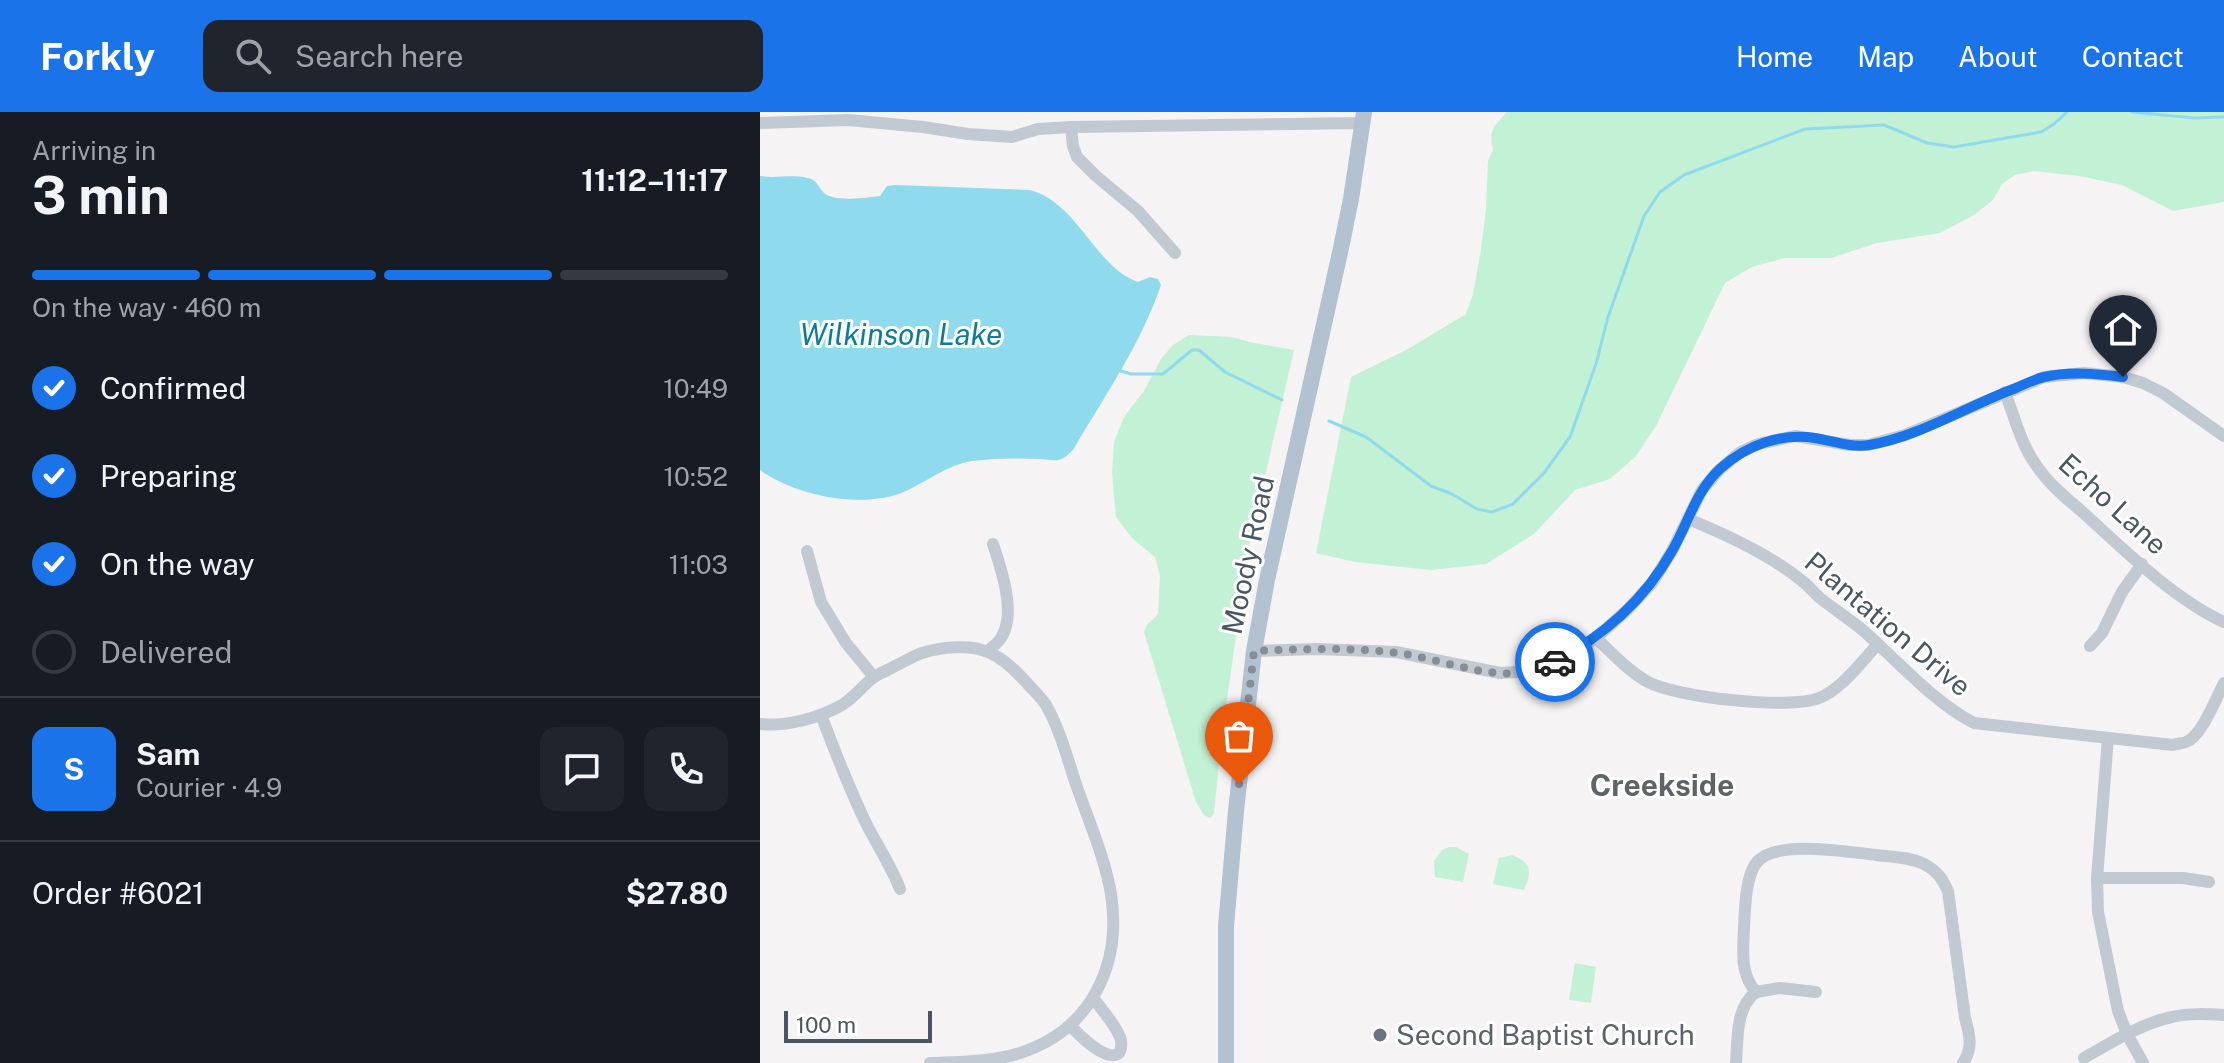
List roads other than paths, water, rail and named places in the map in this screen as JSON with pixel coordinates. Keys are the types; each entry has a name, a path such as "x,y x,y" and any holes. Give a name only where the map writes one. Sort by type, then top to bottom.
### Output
{"main road":[{"name":"Moody Road","path":"1226,1063 1226,926 1254,651 1332,292 1364,117"}],"street":[{"path":"760,123 848,120 1012,137 1038,129 1071,127 1364,117"},
{"path":"1071,127 1077,157 1138,211 1175,253"},
{"path":"1254,651 1318,649 1396,652 1500,673 1546,667 1596,638 1652,583 1672,551 1702,490 1739,453 1758,444 1795,436 1868,445 1905,435 2044,377 2084,373 2123,377 2143,383 2163,393 2224,436"},
{"name":"Echo Lane","path":"2005,392 2028,450 2053,485 2188,601 2224,622"},
{"name":"Plantation Drive","path":"1688,519 1716,530 1801,580 1862,629 1934,694 1974,723 2173,745 2194,738 2224,683"},
{"path":"988,651 1001,638 1006,626 1008,604 993,544"},
{"path":"807,551 821,602 846,643 874,677"},
{"path":"2090,646 2102,633 2122,592 2142,564"},
{"path":"1596,638 1630,669 1666,690 1787,703 1805,702 1827,694 1878,644"},
{"path":"760,724 821,715 859,693 874,677 921,653 946,648 988,651 1013,667 1045,704 1061,740 1098,847 1110,892 1114,922 1103,978 1094,999 1070,1025 1039,1046 1018,1054 930,1063"},
{"path":"821,715 843,773 900,889"},
{"path":"2108,738 2097,878 2098,912 2118,1011 2143,1063"},
{"path":"1756,992 1749,984 1742,957 1745,905 1757,862 1767,854 1797,849 1832,849 1915,860 1939,874 1948,891 1970,1036 1970,1047 1963,1063"},
{"path":"2097,878 2183,878 2209,882"},
{"path":"1736,1063 1743,1007 1749,998 1756,992 1780,988 1816,992"},
{"path":"1070,1025 1084,1042 1104,1057 1118,1055 1121,1050 1120,1036 1094,999"},
{"path":"2084,1058 2127,1034 2171,1017 2224,1015"}],"water":[{"name":"Wilkinson Lake","path":"760,176 805,177 829,196 842,198 880,196 887,186 895,185 1030,190 1047,197 1061,208 1123,274 1138,282 1150,277 1158,279 1161,285 1143,328 1073,450 1058,460 1006,458 963,463 906,491 871,499 851,500 811,493 760,470"}],"waterway":[{"path":"1329,421 1366,437 1431,486 1477,509 1492,512 1513,504 1544,473 1570,437 1644,216 1660,192 1684,175 1805,129 1884,125 1927,143 1954,147 2041,132 2067,112"},
{"path":"2132,112 2194,118 2224,117"},
{"path":"1118,370 1131,374 1163,374 1192,350 1199,350 1225,372 1282,400"}],"place":[{"name":"Second Baptist Church","path":"1380,1035"}],"district":[{"name":"Creekside","path":"1662,786"}]}
